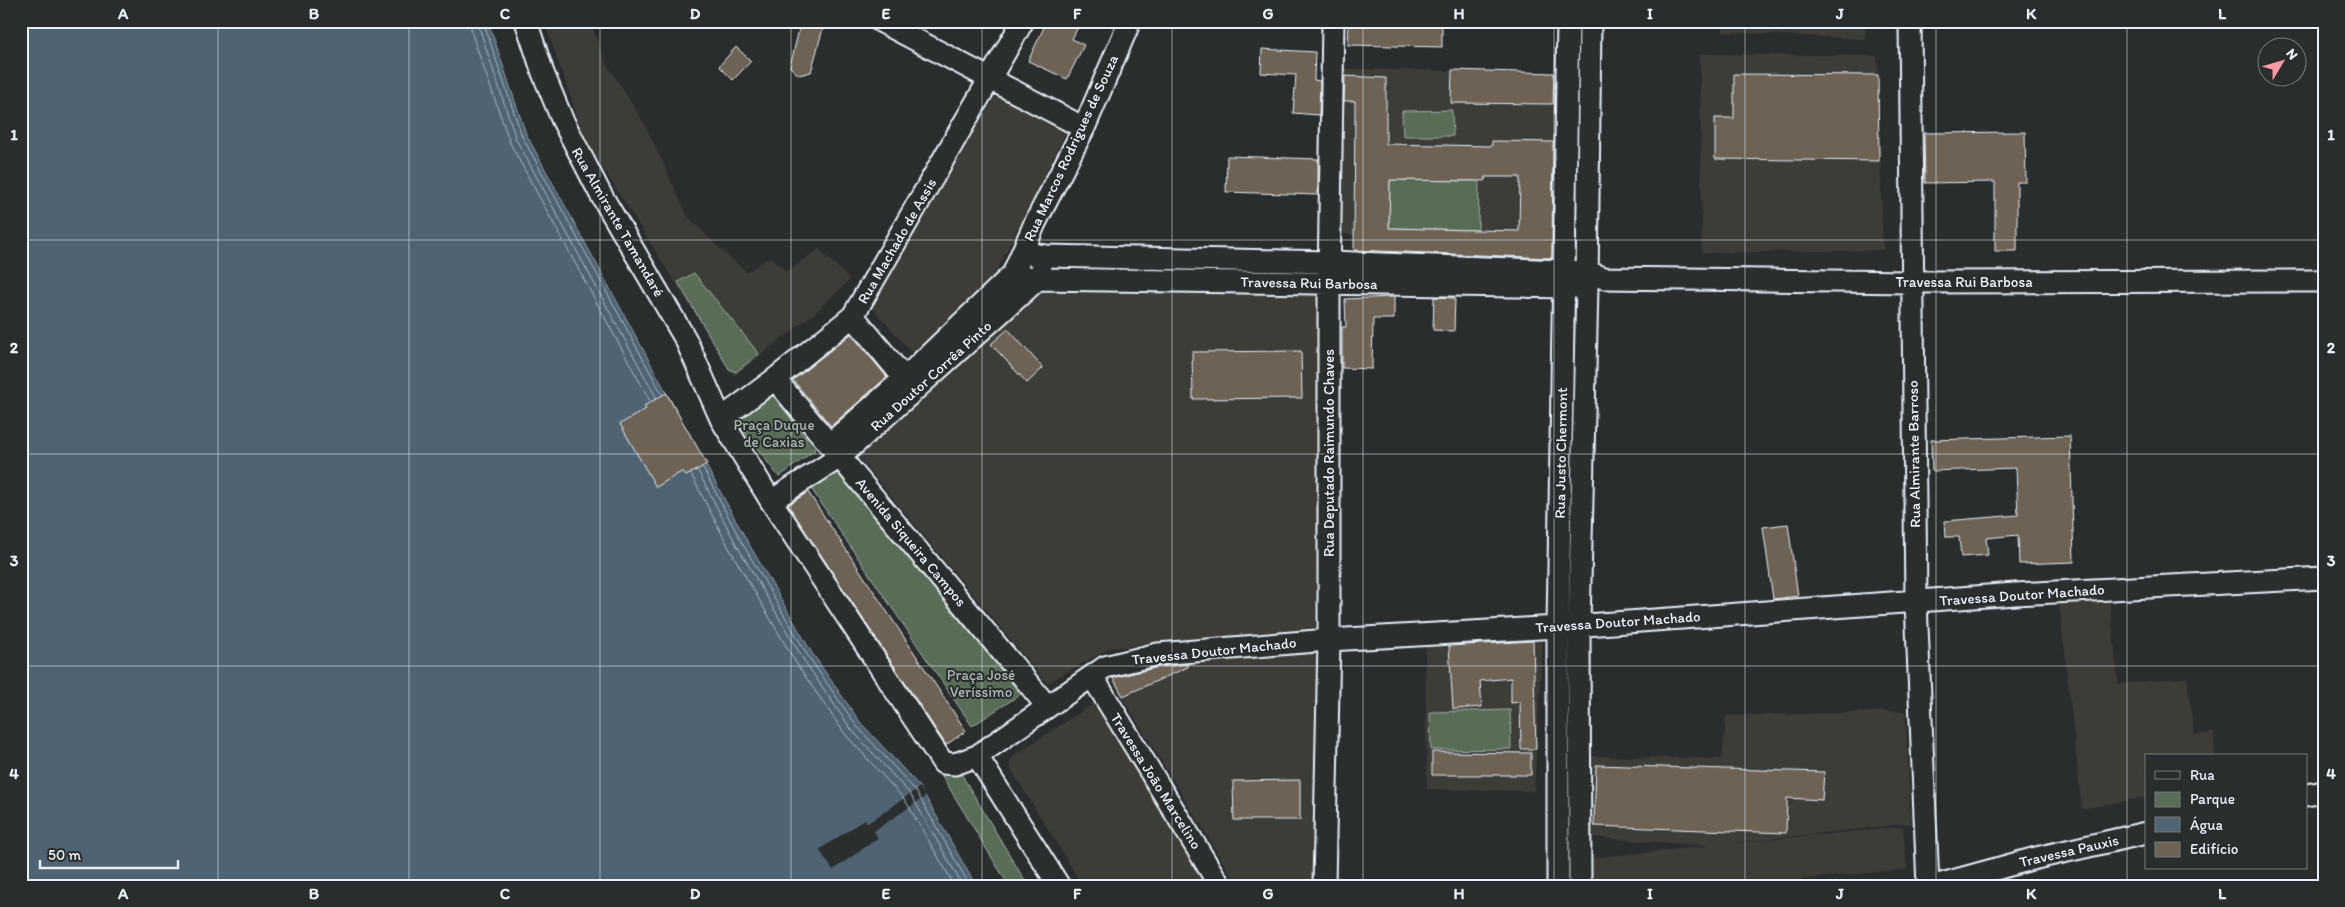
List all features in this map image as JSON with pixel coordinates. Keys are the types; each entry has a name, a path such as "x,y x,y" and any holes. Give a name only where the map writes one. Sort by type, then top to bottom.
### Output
{"street":[{"name":"Rua Almirante Tamandaré","path":"526,21 543,73 562,120 600,193 686,340 721,418"},
{"name":"Rua Marcos Rodrigues de Souza","path":"1013,274 1035,223 1084,128 1130,21"},
{"name":"Rua Deputado Raimundo Chaves","path":"1324,886 1329,640 1329,283 1333,21"},
{"name":"Rua Justo Chermont","path":"1558,886 1558,627 1568,21"},
{"name":"Rua Justo Chermont","path":"1580,886 1579,625 1593,279 1590,21"},
{"name":"Rua Almirante Barroso","path":"1910,21 1916,602 1928,886"},
{"path":"882,22 1084,128"},
{"name":"Rua Machado de Assis","path":"721,418 776,379 853,316 991,80 1018,23"},
{"path":"1035,223 1046,256"},
{"name":"Travessa Rui Barbosa","path":"1022,253 1046,256 1330,262 1563,279"},
{"name":"Rua Doutor Corrêa Pinto","path":"771,501 835,451 910,385 1038,279 1046,256"},
{"name":"Travessa Rui Barbosa","path":"1013,274 1038,279 1329,283 1563,279 1912,282 2324,280"},
{"name":"Rua Doutor Corrêa Pinto","path":"910,385 1013,274"},
{"path":"853,316 910,385"},
{"name":"Avenida Siqueira Campos","path":"776,379 1047,706"},
{"path":"721,418 771,501"},
{"name":"Travessa Doutor Machado","path":"771,501 943,762 955,764 977,756 1047,706 1112,664 1158,654 1329,640 1558,627 2015,594 2324,578"},
{"name":"Travessa João Marcelino","path":"1092,676 1220,886"},
{"path":"977,756 1059,886"},
{"path":"2308,795 2324,792"},
{"name":"Travessa Pauxis","path":"1934,886 2032,859 2145,833"}],"shaded area":[{"path":"544,21 590,21 606,63 644,123 688,217 723,252 747,272 770,257 786,272 819,249 850,280 817,311 734,376 586,141"},
{"path":"1723,21 1866,21 1865,39 1723,32"},
{"path":"1700,54 1877,56 1883,250 1702,253"},
{"path":"1344,69 1554,73 1552,267 1520,266 1520,258 1354,252 1354,235 1342,234"},
{"path":"996,95 1066,132 990,284 914,355 870,305"},
{"path":"1041,291 1322,294 1315,630 1110,648 1047,683 855,453"},
{"path":"2109,594 2118,684 2187,678 2194,735 2214,733 2215,754 2145,754 2145,797 2082,809 2059,599"},
{"path":"1543,638 1534,791 1427,789 1425,643"},
{"path":"1319,650 1316,886 1238,886 1111,679 1115,670"},
{"path":"1099,700 1212,886 1083,886 1011,769 1010,761 1016,754"},
{"path":"1905,711 1911,823 1725,844 1903,827 1907,869 1738,886 1584,886 1581,859 1711,846 1590,837 1588,756 1722,759 1726,716"}],"green space":[{"path":"1452,110 1453,136 1403,136 1402,111"},
{"path":"1390,180 1479,181 1478,230 1389,228"},
{"path":"694,273 759,354 736,372 729,369 678,282"},
{"name":"Praça Duque de Caxias","path":"769,390 815,450 779,477 733,417"},
{"name":"Praça José Veríssimo","path":"832,467 1017,679 1023,690 1021,694 972,726 808,484"},
{"path":"1510,710 1511,749 1431,750 1430,712"},
{"path":"957,767 1028,886 1009,886 942,776"}],"water":[{"path":"21,21 488,21 526,134 746,539 812,653 860,722 920,787 976,886 21,886"}],"pier":[{"path":"920,787 926,796 874,831 878,838 833,870 819,850 865,819 868,823"}],"building":[{"path":"801,21 825,21 811,72 799,75 790,67"},
{"path":"1047,21 1081,21 1072,39 1084,45 1067,79 1028,61"},
{"path":"1349,21 1442,21 1442,47 1348,45"},
{"path":"736,47 751,61 733,80 719,66"},
{"path":"1262,49 1315,52 1314,80 1320,81 1319,115 1293,113 1296,75 1261,73"},
{"path":"1452,70 1554,73 1553,104 1451,103"},
{"path":"1734,74 1878,75 1879,161 1715,159 1715,118 1734,118"},
{"path":"1345,76 1386,78 1386,144 1492,146 1492,141 1553,142 1552,258 1354,250 1355,101 1344,101","holes":["1486,177 1520,177 1519,231 1389,228 1390,180 1485,181"]},
{"path":"2025,132 2026,182 2017,182 2017,251 1995,251 1995,182 1925,183 1924,133"},
{"path":"1227,156 1318,159 1318,195 1226,192"},
{"path":"1394,297 1394,319 1373,319 1372,369 1342,368 1342,327 1346,327 1345,299"},
{"path":"1434,297 1455,298 1454,331 1433,330"},
{"path":"1008,329 1043,368 1027,383 991,344"},
{"path":"851,334 887,377 831,426 793,380"},
{"path":"1301,351 1302,398 1193,399 1192,352"},
{"path":"666,393 707,464 686,476 683,471 656,487 620,424 646,409 644,406"},
{"path":"2070,436 2074,562 2019,564 2018,535 1986,538 1988,555 1961,557 1959,537 1946,537 1945,521 2018,515 2016,468 1932,471 1931,440"},
{"path":"808,492 966,731 946,745 788,505"},
{"path":"1788,524 1798,596 1773,599 1763,527"},
{"path":"1533,641 1536,749 1521,749 1520,702 1511,703 1511,678 1480,681 1482,707 1453,709 1449,646"},
{"path":"1188,664 1188,667 1123,696 1113,678 1159,667"},
{"path":"1432,752 1531,753 1531,775 1432,775"},
{"path":"1596,765 1824,772 1822,800 1787,798 1786,833 1594,826"},
{"path":"1300,780 1300,820 1234,820 1233,781"}]}
